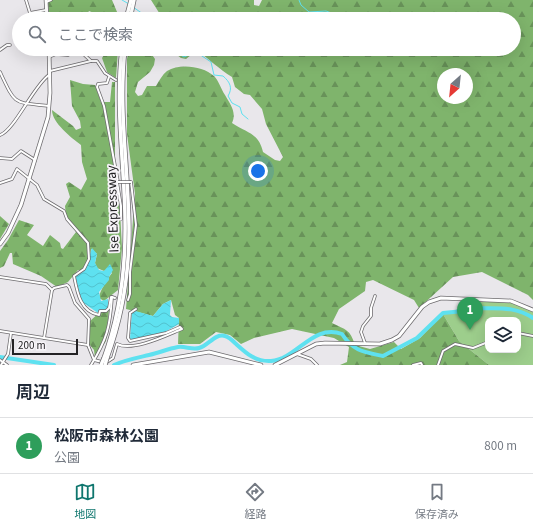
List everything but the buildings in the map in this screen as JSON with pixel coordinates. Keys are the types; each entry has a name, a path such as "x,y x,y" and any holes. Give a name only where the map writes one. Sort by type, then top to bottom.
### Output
{"highway":[{"path":"127,12 130,0"},
{"path":"131,12 134,0"},
{"name":"Ise Expressway","path":"105,365 118,305 125,250 125,215 119,112 122,56"},
{"name":"Ise Expressway","path":"101,365 106,358 122,306 128,256 128,215 122,98 125,56"}],"main road":[{"path":"46,1 46,10"},
{"path":"0,244 16,218 42,140 49,106 49,57"},
{"path":"275,365 316,344 380,344 392,340 399,336 422,307 429,302 441,298 511,301 533,310"},
{"path":"133,365 209,352 261,365"}],"street":[{"path":"26,0 29,12"},
{"path":"46,1 51,0"},
{"path":"38,12 46,10"},
{"path":"0,50 7,45 10,45"},
{"path":"86,56 91,61"},
{"path":"0,135 3,134 14,121 50,73 91,61 97,61 109,77 116,80"},
{"path":"0,72 12,98 16,101 49,106"},
{"path":"109,77 107,83 98,84 98,87 104,106 121,206 121,219"},
{"path":"0,158 12,159 19,151 22,151 36,160"},
{"path":"0,183 12,179 17,169 37,185 44,199 53,206 64,211 67,219 88,244 89,259 84,269 74,276 80,302 92,313 98,315 100,311 106,311 110,308 111,297 114,298 107,335 103,346 91,365"},
{"path":"117,182 131,182 136,225 130,272 130,294 128,300"},
{"path":"0,277 46,284 52,290"},
{"path":"52,290 54,288 67,285 69,287 75,303 89,320 88,345 94,360 100,362 110,361 113,358 117,344 132,346 142,344 165,337 182,329 180,327 166,333 130,341 128,338 130,312 136,308"},
{"path":"44,338 52,290"},
{"path":"365,344 360,332 371,316 371,308 375,296"},
{"path":"0,331 88,345"},
{"path":"1,365 1,361 8,354 11,333"},
{"path":"521,334 533,336"},
{"path":"438,365 444,351 455,344 470,348 485,343"},
{"path":"297,354 310,359 317,365"},
{"path":"1,361 7,365"},
{"path":"413,365 422,365"}],"green space":[{"path":"48,0 112,0 117,12 89,11 49,12"},
{"path":"151,0 254,0 254,5 259,6 262,0 533,0 533,300 528,295 482,272 453,277 419,308 414,300 373,280 366,282 365,291 339,309 332,323 349,333 355,345 370,349 394,342 401,349 420,338 443,314 459,341 489,365 340,365 347,362 349,347 334,338 292,329 254,338 241,344 230,335 216,332 200,344 178,344 179,318 175,315 171,300 163,304 153,316 126,309 135,194 127,134 128,56 153,56 155,59 154,65 150,72 138,82 135,92 138,96 142,95 147,86 156,86 167,71 178,67 185,66 198,68 214,76 232,108 234,115 232,123 252,134 259,141 263,152 275,160 280,161 283,157 266,124 262,109 250,95 244,94 235,87 232,77 204,56 521,56 521,12 159,12"},
{"path":"103,56 118,56 116,78 107,72 102,58"},
{"path":"178,56 190,56 186,59 181,58"},
{"path":"70,80 83,84 95,85 101,102 110,102 112,82 115,82 115,186 120,211 122,248 118,290 104,301 99,298 99,295 112,273 108,269 104,271 97,268 95,263 97,254 91,249 90,256 83,272 78,270 68,282 57,287 41,276 13,264 12,253 10,253 4,266 0,268 0,251 19,220 34,225 27,235 43,246 50,235 60,243 61,248 63,249 76,232 66,216 65,206 70,197 66,184 69,182 81,190 87,179 82,162 81,145 59,125 55,120 52,110 76,130 81,128 80,121 72,106"},
{"path":"0,216 9,224 0,239"},
{"path":"488,300 511,301 533,310 533,365 489,365 459,341 443,314"},
{"path":"109,309 106,341 95,358 94,350 89,344 90,321 100,312"}],"water":[{"path":"92,248 97,254 95,263 99,270 104,271 110,264 113,270 109,280 99,292 101,301 108,299 108,308 98,313 82,302 75,276 85,269"},
{"path":"171,300 170,315 172,317 179,318 179,324 165,332 131,340 132,310 153,316 163,304"}],"waterway":[{"path":"122,0 129,4"},
{"path":"299,0 301,5 309,12"},
{"path":"133,7 140,12"},
{"path":"309,12 329,12"},
{"path":"182,56 186,56"},
{"path":"202,56 211,62 214,75 223,76 229,83 230,90 228,96 232,103 240,107 242,114 248,119"},
{"path":"114,365 126,360 178,347 194,349 199,348 218,336 225,336 229,338 255,358 271,361 280,359 322,333 332,332 342,334 350,344 360,350 383,356 417,338 443,313 474,310 479,308 500,308 520,312 533,318"},
{"path":"0,357 54,365"}],"place":[{"name":"松阪市森林公園","path":"470,330"}]}
